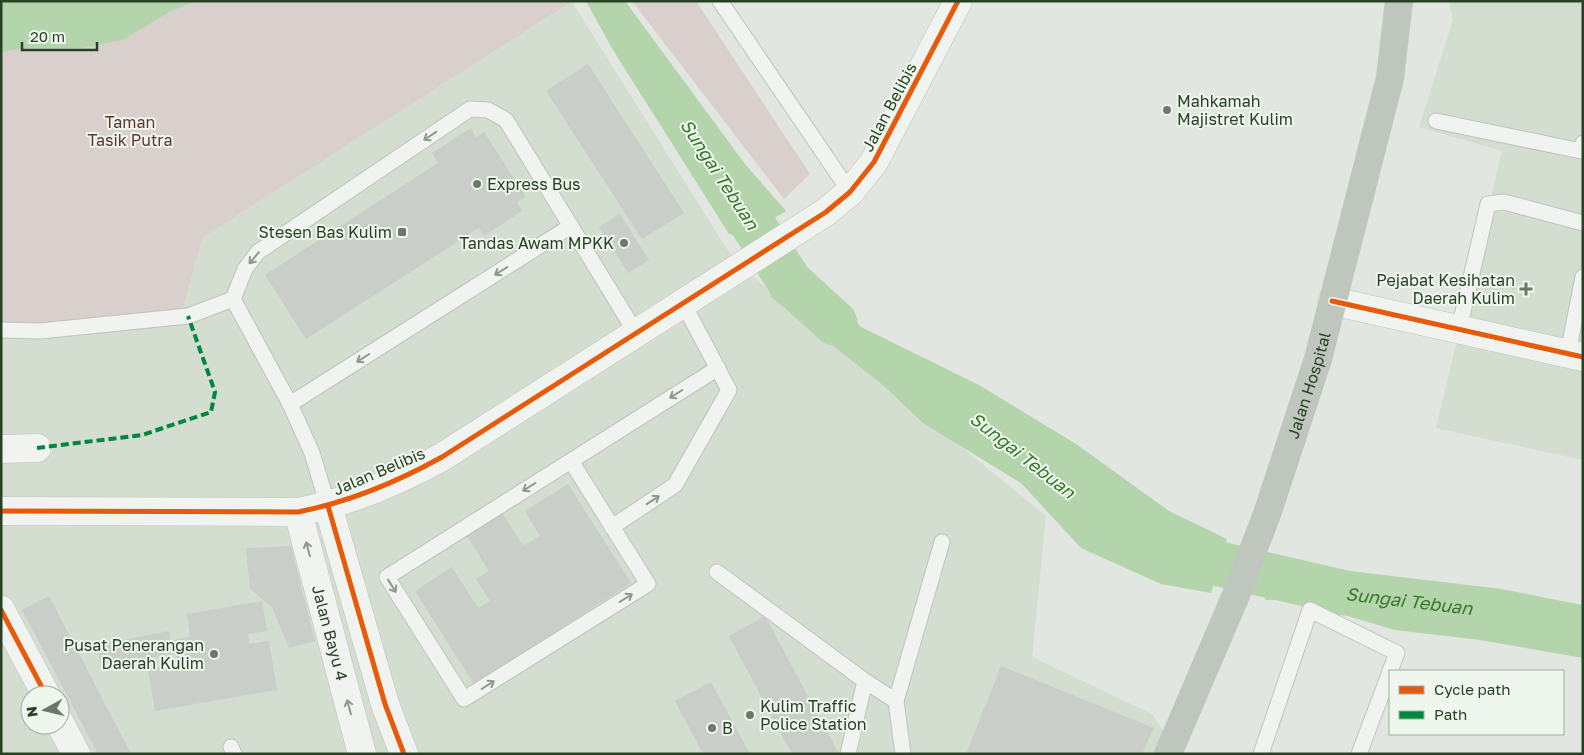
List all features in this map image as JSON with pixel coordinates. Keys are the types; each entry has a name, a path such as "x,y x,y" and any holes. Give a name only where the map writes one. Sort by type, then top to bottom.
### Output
{"main road":[{"name":"Jalan Hospital","path":"1168,754 1236,595 1267,514 1318,359 1390,78 1399,1"}],"street":[{"name":"Jalan Belibis","path":"1,511 298,512 328,506 408,475 442,457 826,212 850,192 874,162 958,1"},
{"path":"1332,301 1575,355"},
{"path":"1,449 37,448"},
{"path":"328,506 385,704 404,754"},
{"name":"Jalan Bayu 4","path":"298,512 362,754"},
{"path":"1,610 41,685"},
{"path":"66,735 76,754"}],"lane":[{"path":"720,1 850,192"},
{"path":"1,330 40,331 188,316 233,299 245,269 258,252 470,109 488,110 506,120 636,333"},
{"path":"1436,121 1581,151 1583,144"},
{"path":"1459,329 1488,204 1504,202 1583,224"},
{"path":"290,404 571,226"},
{"path":"1575,355 1583,277"},
{"path":"233,299 290,404 312,453 328,506"},
{"path":"612,527 675,485 729,390 683,303"},
{"path":"571,460 648,584 464,700 386,576 571,460 718,368"},
{"path":"903,754 896,701 942,542"},
{"path":"716,572 865,682 896,701"},
{"path":"1261,754 1310,610 1398,653 1391,670"},
{"path":"1359,754 1389,675"},
{"path":"848,754 865,682"}],"shaded area":[{"name":"Pejabat Kesihatan Daerah Kulim","path":"1449,1 1583,1 1583,460 1436,428 1502,151 1419,127 1453,20"},
{"path":"572,2 735,262 1046,516 1032,657 1152,714 1179,754 1,754 1,322 49,324 183,309 202,238"}],"green space":[{"name":"Taman Tasik Putra","path":"1,1 573,1 202,238 183,309 49,324 1,322"},
{"path":"632,1 696,1 810,174 784,199"}],"water":[{"path":"1,1 196,1 169,12 125,39 83,48 22,48 1,53"},
{"path":"586,1 625,1 745,164 786,211 745,236 729,234 613,50"},
{"path":"807,270 861,327 979,385 1076,444 1169,511 1227,539 1211,593 1161,584 1081,548 1021,483 923,423 884,386 770,296"},
{"path":"1279,568 1345,593 1583,635 1583,658 1480,640 1395,630 1331,611 1304,600 1265,600"}],"building":[{"path":"588,64 684,213 642,239 546,91"},
{"name":"Stesen Bas Kulim","path":"471,128 476,138 484,132 526,197 517,202 522,211 484,236 479,228 306,339 265,275 438,163 432,153"},
{"name":"Tandas Awam MPKK","path":"620,214 649,260 628,273 599,227"},
{"path":"568,484 631,583 474,684 415,591 452,567 478,608 490,601 476,579 489,571 467,536 502,513 523,546 540,536 525,511"},
{"path":"291,546 315,641 289,648 272,607 250,589 246,548"},
{"path":"49,596 131,754 98,754 70,701 70,685 62,685 22,610"},
{"path":"262,601 267,631 248,634 249,644 269,641 277,690 155,711 148,669 177,664 173,640 190,637 187,614"},
{"path":"765,616 839,754 792,754 729,636"},
{"path":"169,631 173,654 101,667 97,645"},
{"path":"1001,666 1154,728 1142,754 966,754"},
{"name":"B","path":"711,682 750,754 703,754 675,701"}],"waterway":[{"name":"Sungai Tebuan","path":"722,177 790,282 835,323"},
{"name":"Sungai Tebuan","path":"1162,542 1207,561 1345,593 1497,611 1583,628"}],"marked path":[{"path":"37,448 142,435 211,412 215,392 188,316"}],"cycle path":[{"path":"1,511 298,512 354,497 390,483 442,457 826,212 850,192 874,162 958,1"},
{"path":"1332,301 1583,357"},
{"path":"328,506 385,704 404,754"},
{"path":"1,610 41,685"}],"place":[{"name":"Mahkamah Majistret Kulim","path":"1167,110"},
{"name":"Express Bus","path":"477,184"},
{"name":"Stesen Bas Kulim","path":"402,232"},
{"name":"Tandas Awam MPKK","path":"624,243"},
{"name":"Pejabat Kesihatan Daerah Kulim","path":"1526,289"},
{"name":"Pusat Penerangan Daerah Kulim","path":"214,654"},
{"name":"Kulim Traffic Police Station","path":"750,715"},
{"name":"B","path":"712,728"}]}
